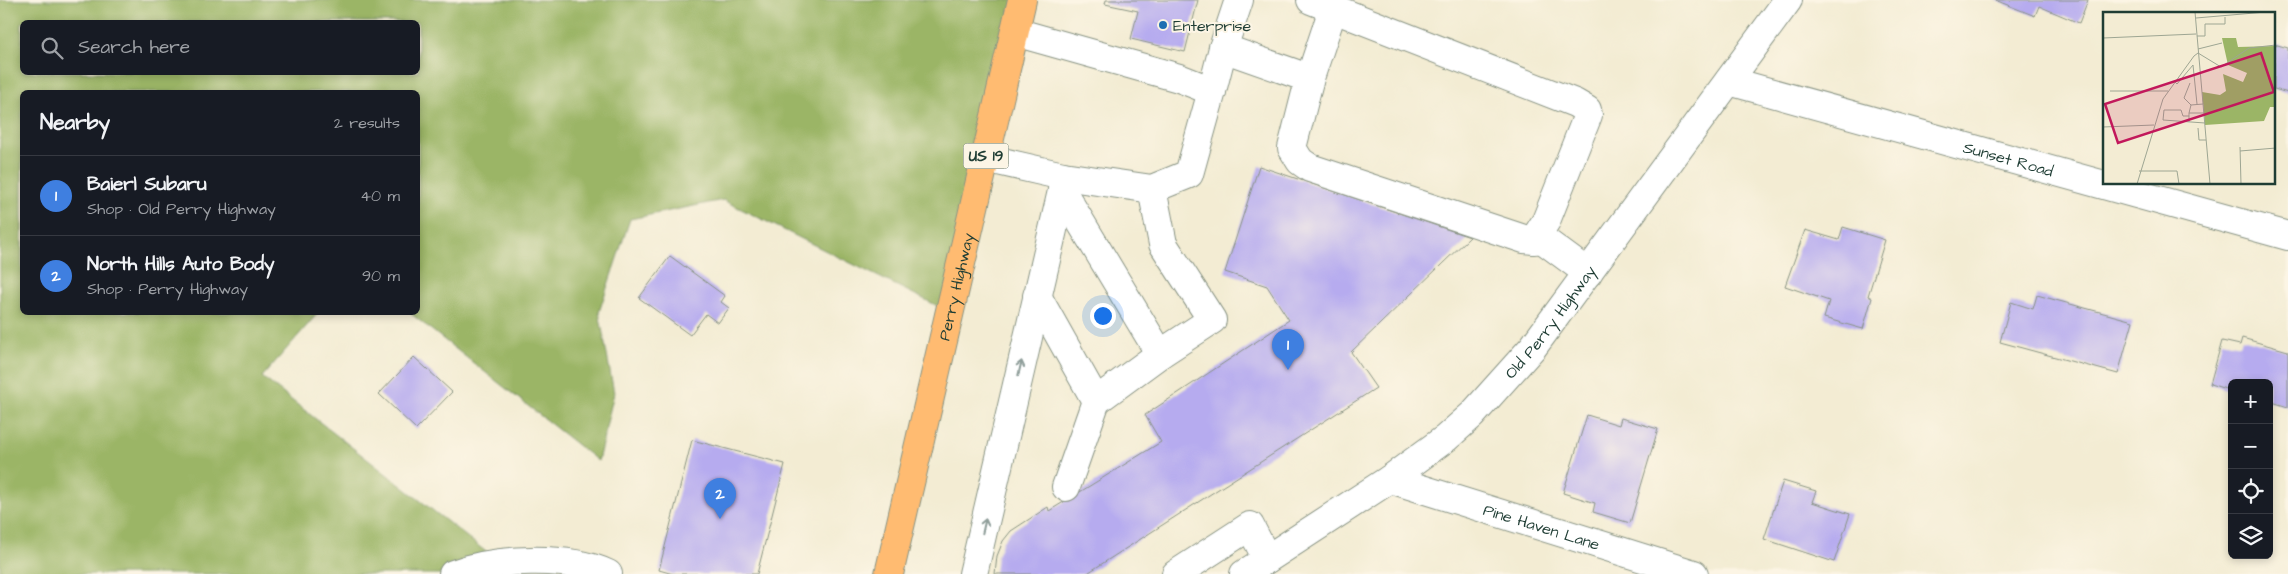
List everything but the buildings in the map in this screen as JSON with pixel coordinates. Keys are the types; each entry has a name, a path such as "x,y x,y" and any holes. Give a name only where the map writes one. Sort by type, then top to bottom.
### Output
{"main road":[{"name":"Perry Highway","path":"889,574 1022,0"}],"street":[{"path":"985,158 1063,184 1152,189 1189,174 1223,48 1239,0"},
{"name":"Old Perry Highway","path":"1244,574 1390,479 1439,443 1472,415 1533,347 1788,0"},
{"path":"1322,4 1576,103 1587,110 1588,115 1559,191 1538,236 1534,240 1524,239 1310,168 1300,161 1292,148 1309,81 1322,4"},
{"path":"1014,32 1178,78 1212,91"},
{"path":"1223,48 1306,77 1309,81"},
{"name":"Sunset Road","path":"1729,81 2103,185"},
{"path":"973,574 1063,184"},
{"path":"1063,184 1160,354"},
{"name":"Sunset Road","path":"2104,185 2288,236"},
{"path":"1066,487 1096,401 1160,354 1212,320 1163,244 1152,189"},
{"path":"1538,236 1588,274"},
{"path":"1037,296 1096,401"},
{"name":"Pine Haven Lane","path":"1390,479 1694,574"},
{"path":"1176,574 1250,526 1268,559"},
{"path":"453,574 482,566 554,561 589,566 608,574"}],"green space":[{"path":"0,0 1022,0 950,312 723,200 630,219 599,312 614,393 598,461 413,315 420,315 420,90 20,90 20,315 316,315 262,377 490,555 484,574 0,574"}],"place":[{"name":"Enterprise","path":"1163,25"},
{"name":"Baierl Subaru","path":"1288,370"},
{"name":"North Hills Auto Body","path":"720,519"}]}
